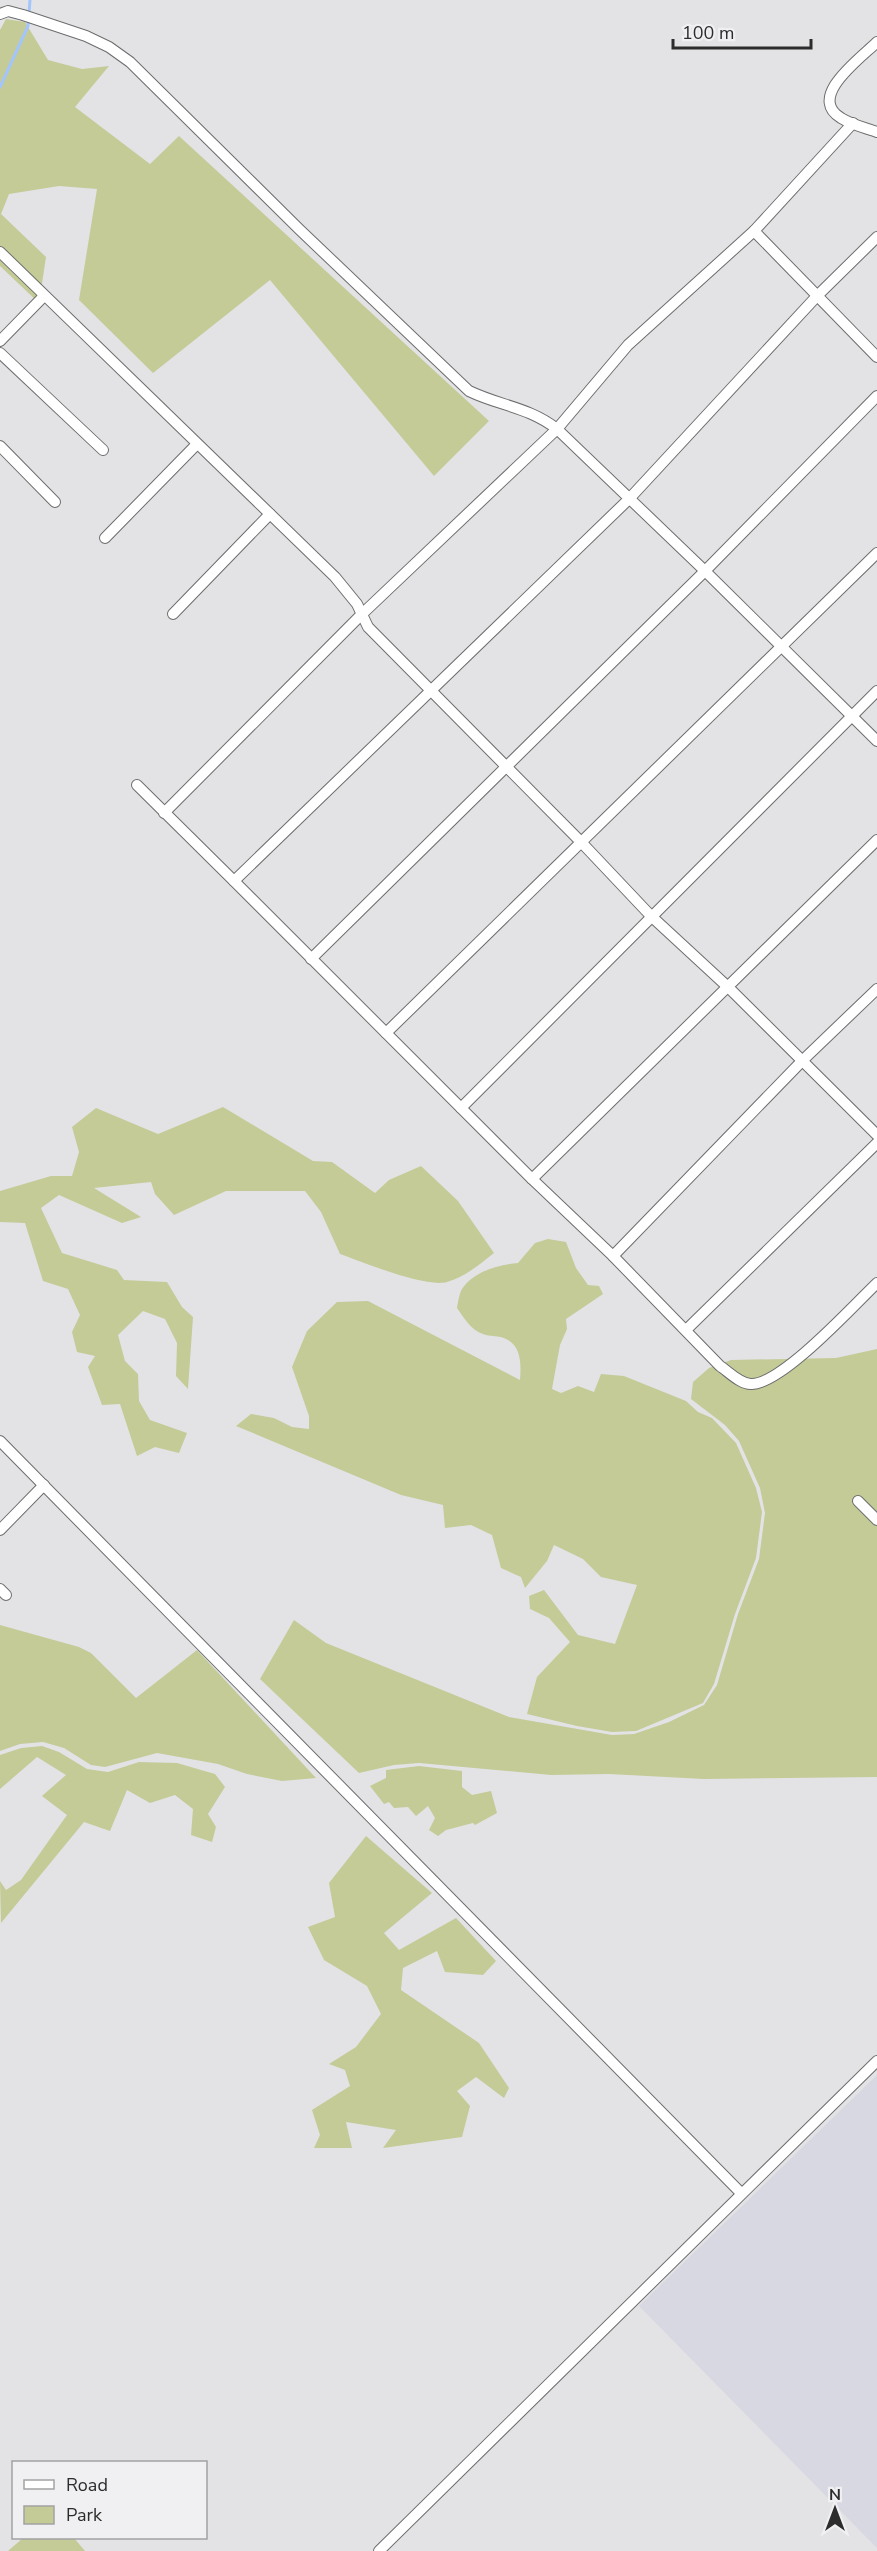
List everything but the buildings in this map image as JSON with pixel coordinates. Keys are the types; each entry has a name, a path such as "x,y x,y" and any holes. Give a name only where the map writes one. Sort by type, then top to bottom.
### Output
{"street":[{"path":"0,14 8,11 86,36 109,47 130,62 300,230 469,392 488,401 541,416 557,429 877,741"},
{"path":"877,42 834,84 829,100 841,118 877,132"},
{"path":"164,813 361,615 557,429 628,345 754,231 854,123"},
{"path":"754,231 877,357"},
{"path":"234,881 629,499 818,296 877,237"},
{"path":"0,252 335,577 357,604 368,627 651,916 729,988 877,1135"},
{"path":"0,341 44,296"},
{"path":"0,353 103,450"},
{"path":"311,959 705,571 877,396"},
{"path":"105,538 197,444"},
{"path":"0,446 55,502"},
{"path":"173,614 270,514"},
{"path":"386,1033 877,553"},
{"path":"461,1108 877,691"},
{"path":"137,784 532,1179 613,1256 720,1366 739,1380 749,1385 763,1382 801,1356 877,1283"},
{"path":"532,1179 729,988 877,840"},
{"path":"613,1256 802,1060 877,989"},
{"path":"686,1330 877,1143"},
{"path":"0,1441 741,2193"},
{"path":"0,1530 45,1485"},
{"path":"858,1501 877,1520"},
{"path":"379,2551 877,2061"}],"shaded area":[{"path":"877,2075 877,2548 639,2306"}],"green space":[{"path":"6,19 25,22 48,60 82,69 109,66 75,107 150,164 179,136 489,421 434,476 270,280 153,373 79,300 97,189 59,186 9,194 1,214 46,257 39,303 0,266 0,30"},
{"path":"223,1107 313,1161 332,1162 375,1193 389,1180 421,1166 458,1201 494,1253 460,1277 437,1283 410,1278 340,1254 321,1212 305,1191 226,1191 174,1215 155,1194 151,1182 94,1188 141,1217 122,1223 59,1195 41,1208 62,1253 117,1270 124,1280 167,1282 182,1307 193,1317 188,1389 176,1376 177,1343 165,1319 143,1311 118,1335 125,1361 138,1374 139,1401 150,1420 187,1433 179,1453 155,1447 137,1456 120,1404 102,1405 88,1367 95,1356 77,1352 72,1332 80,1315 68,1289 43,1281 25,1223 0,1222 0,1191 51,1176 72,1176 79,1152 72,1127 96,1108 158,1134"},
{"path":"548,1239 566,1242 576,1268 588,1285 599,1286 603,1294 566,1319 567,1329 560,1345 552,1389 561,1393 578,1386 594,1392 601,1374 624,1376 686,1401 698,1412 712,1418 736,1443 756,1488 762,1512 756,1558 735,1614 714,1684 703,1703 636,1731 612,1732 527,1714 537,1677 570,1642 549,1618 530,1609 529,1596 544,1590 578,1635 615,1644 637,1585 601,1577 583,1559 554,1545 547,1561 525,1588 521,1577 501,1568 492,1535 471,1525 445,1528 443,1505 401,1495 236,1426 251,1414 274,1418 292,1427 309,1429 309,1416 292,1367 307,1331 337,1302 368,1301 520,1380 519,1357 515,1346 503,1338 475,1330 457,1308 458,1301 462,1289 480,1273 502,1265 518,1263 535,1243"},
{"path":"877,1349 877,1777 704,1779 609,1774 551,1775 419,1763 394,1765 359,1773 260,1679 294,1620 326,1643 509,1717 612,1735 634,1734 669,1722 704,1705 717,1685 738,1614 759,1559 765,1513 760,1488 739,1441 725,1425 691,1399 693,1382 709,1368 731,1360 836,1358"},
{"path":"0,1625 79,1647 91,1653 136,1698 197,1650 316,1778 282,1781 247,1774 218,1764 157,1753 105,1767 91,1765 64,1748 43,1742 20,1744 0,1751"},
{"path":"42,1746 59,1752 87,1769 108,1772 139,1762 177,1763 215,1774 225,1787 208,1814 216,1827 212,1842 191,1835 193,1809 175,1795 150,1803 127,1790 110,1831 84,1822 1,1923 0,1881 6,1890 21,1880 67,1815 42,1796 66,1775 37,1757 0,1789 0,1755 21,1748"},
{"path":"419,1766 462,1771 462,1787 472,1795 491,1791 497,1813 475,1825 473,1823 446,1830 438,1836 429,1830 435,1818 428,1806 416,1816 408,1807 394,1808 389,1802 384,1804 370,1786 386,1778 386,1770"},
{"path":"366,1836 432,1893 384,1933 399,1950 456,1918 496,1961 483,1975 445,1972 437,1951 403,1968 401,1990 479,2043 509,2088 504,2098 476,2077 457,2091 470,2106 462,2137 383,2148 396,2130 346,2122 352,2148 314,2148 320,2135 312,2110 350,2086 345,2070 329,2064 356,2047 381,2014 367,1986 324,1960 308,1927 335,1917 329,1883"},
{"path":"22,2539 75,2539 85,2551 8,2551"}],"waterway":[{"path":"29,13 30,0"},
{"path":"0,87 28,26 28,20"}]}
